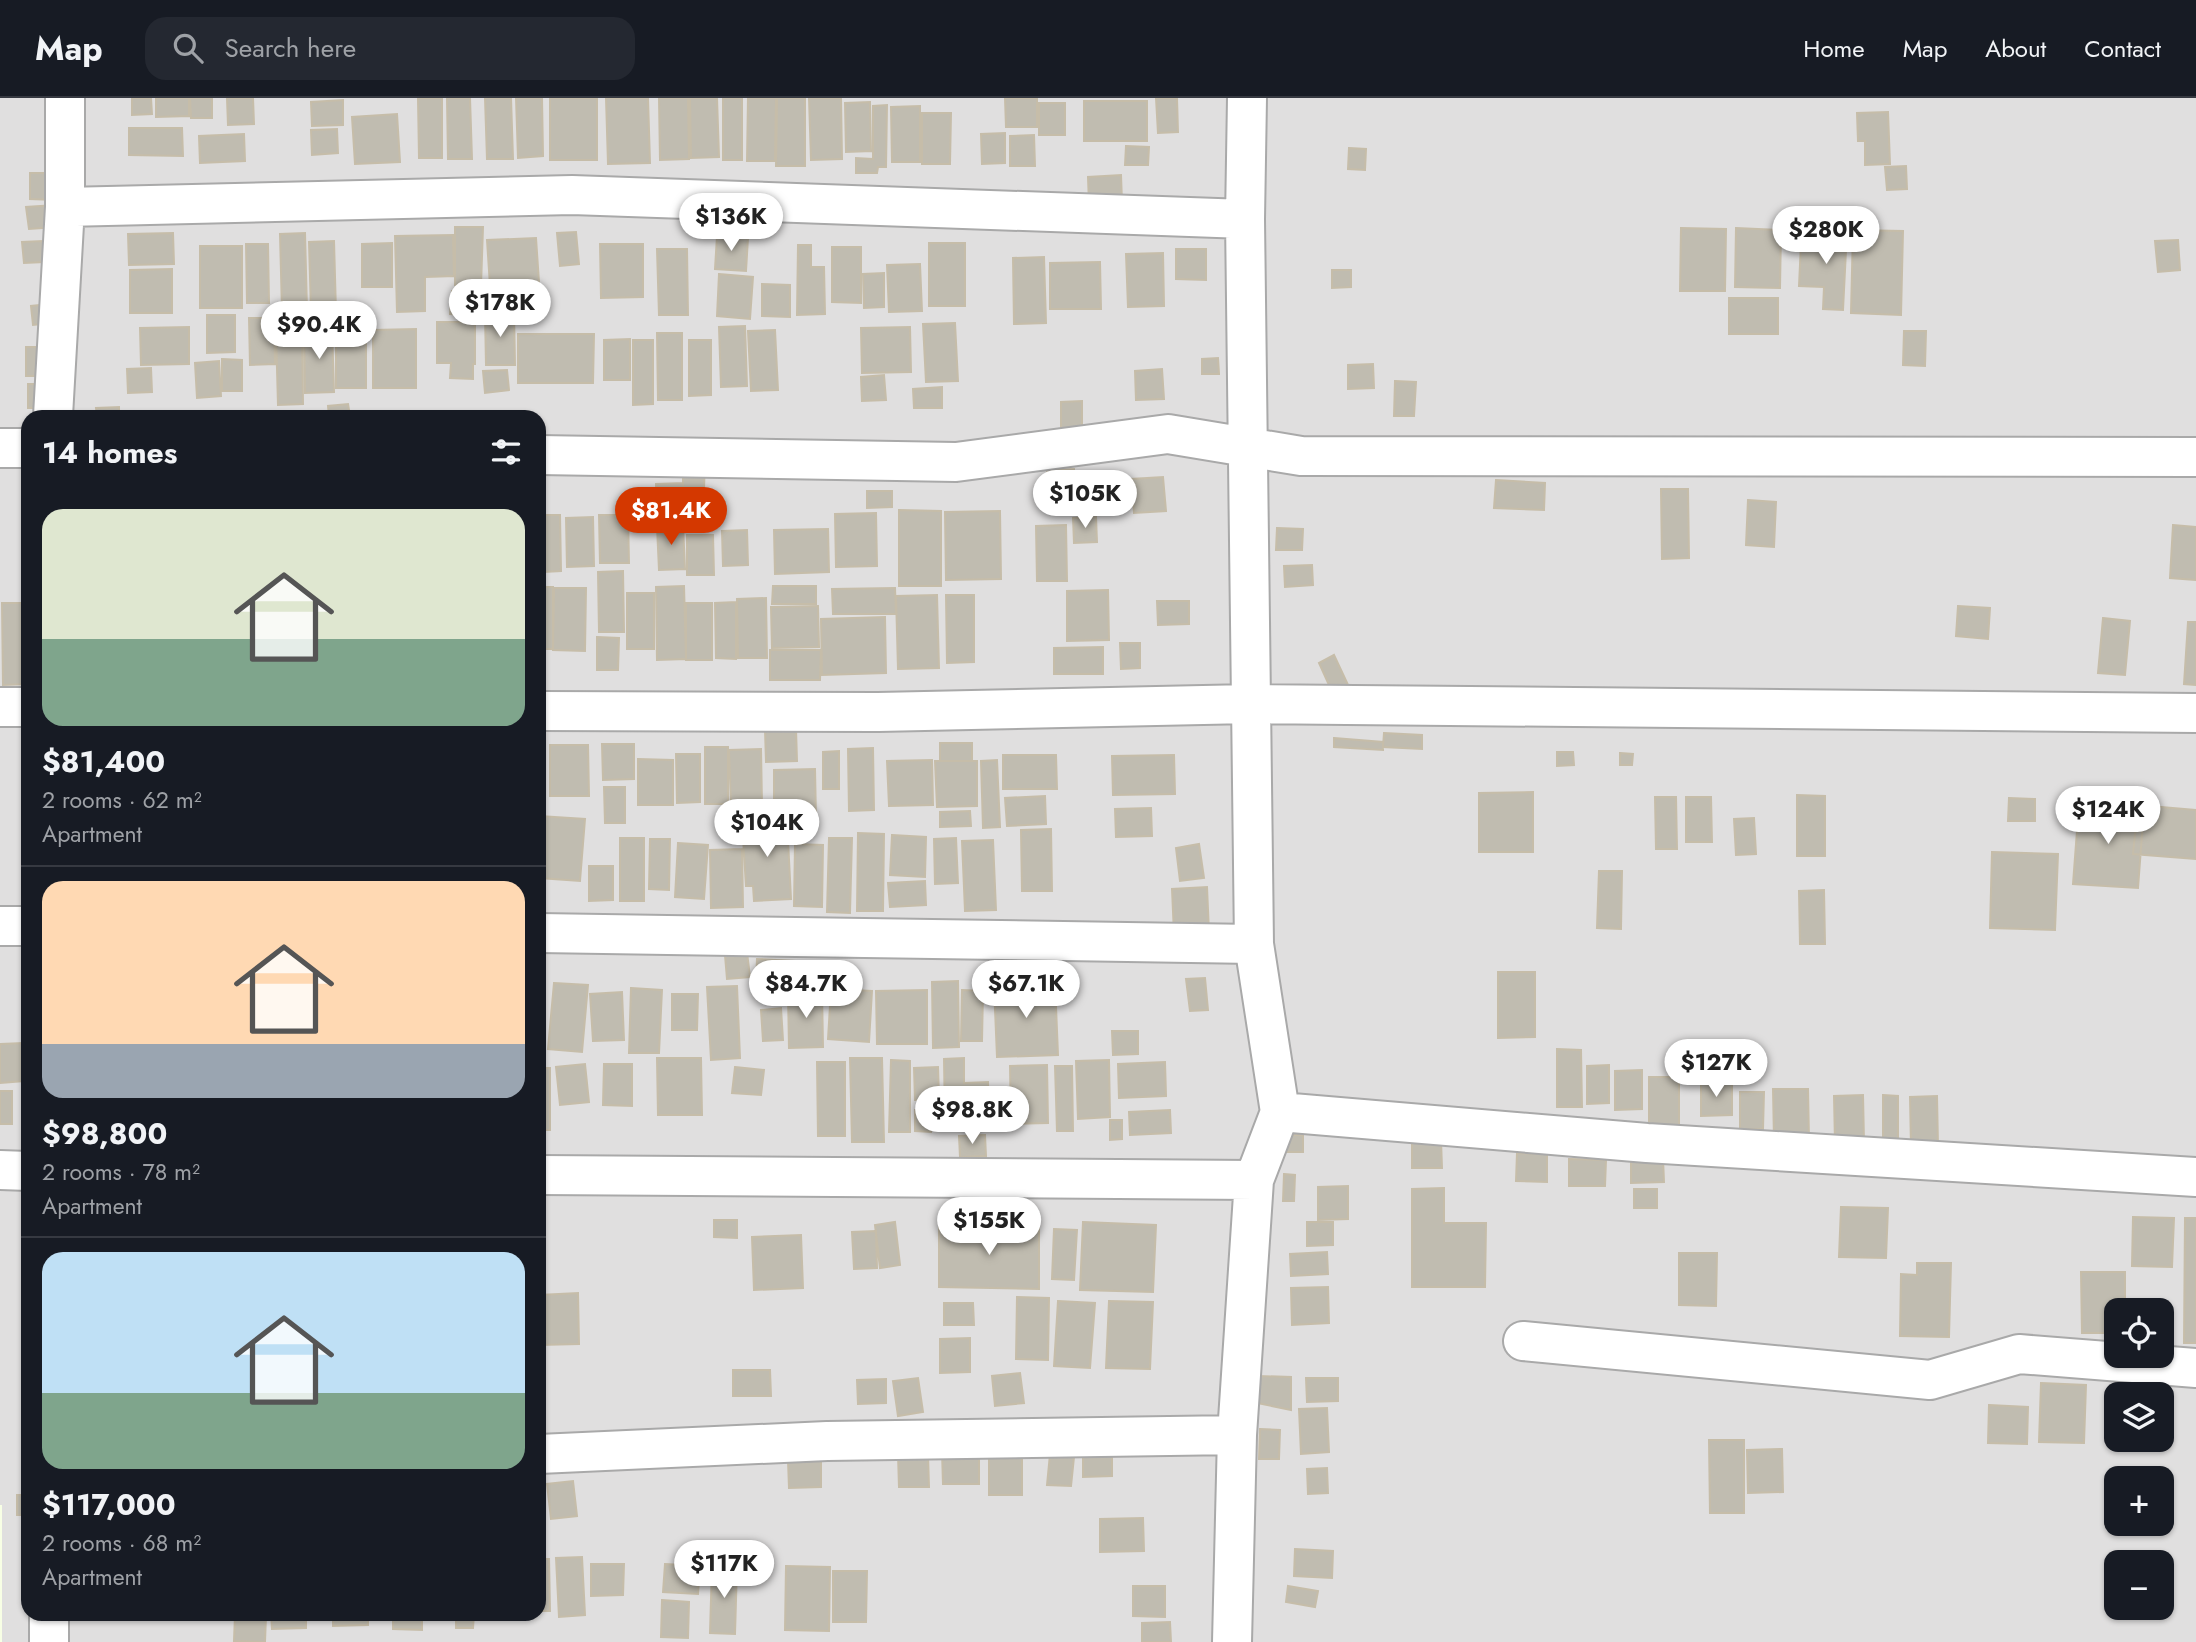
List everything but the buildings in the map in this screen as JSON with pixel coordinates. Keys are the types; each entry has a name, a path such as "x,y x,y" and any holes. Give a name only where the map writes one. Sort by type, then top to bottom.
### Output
{"street":[{"path":"52,410 65,207 65,98"},
{"path":"1232,1642 1237,1436 1254,1180 1280,1112 1254,944 1245,219 1247,98"},
{"path":"65,207 572,195 1245,219"},
{"path":"546,455 956,462 1168,434 1301,456 2196,457"},
{"path":"0,448 21,449"},
{"path":"546,710 878,712 1250,704 2196,713"},
{"path":"0,707 21,708"},
{"path":"0,926 21,926"},
{"path":"546,933 1254,944"},
{"path":"1280,1112 1647,1143 2196,1177"},
{"path":"0,1170 21,1171"},
{"path":"546,1175 1254,1180"},
{"path":"1523,1341 1930,1380 2019,1354 2196,1368"},
{"path":"546,1454 827,1441 1237,1436"},
{"path":"49,1621 49,1642"}],"shaded area":[{"path":"0,98 2196,98 2196,1642 0,1642"},
{"path":"2,1505 2,1642 0,1642"}]}
